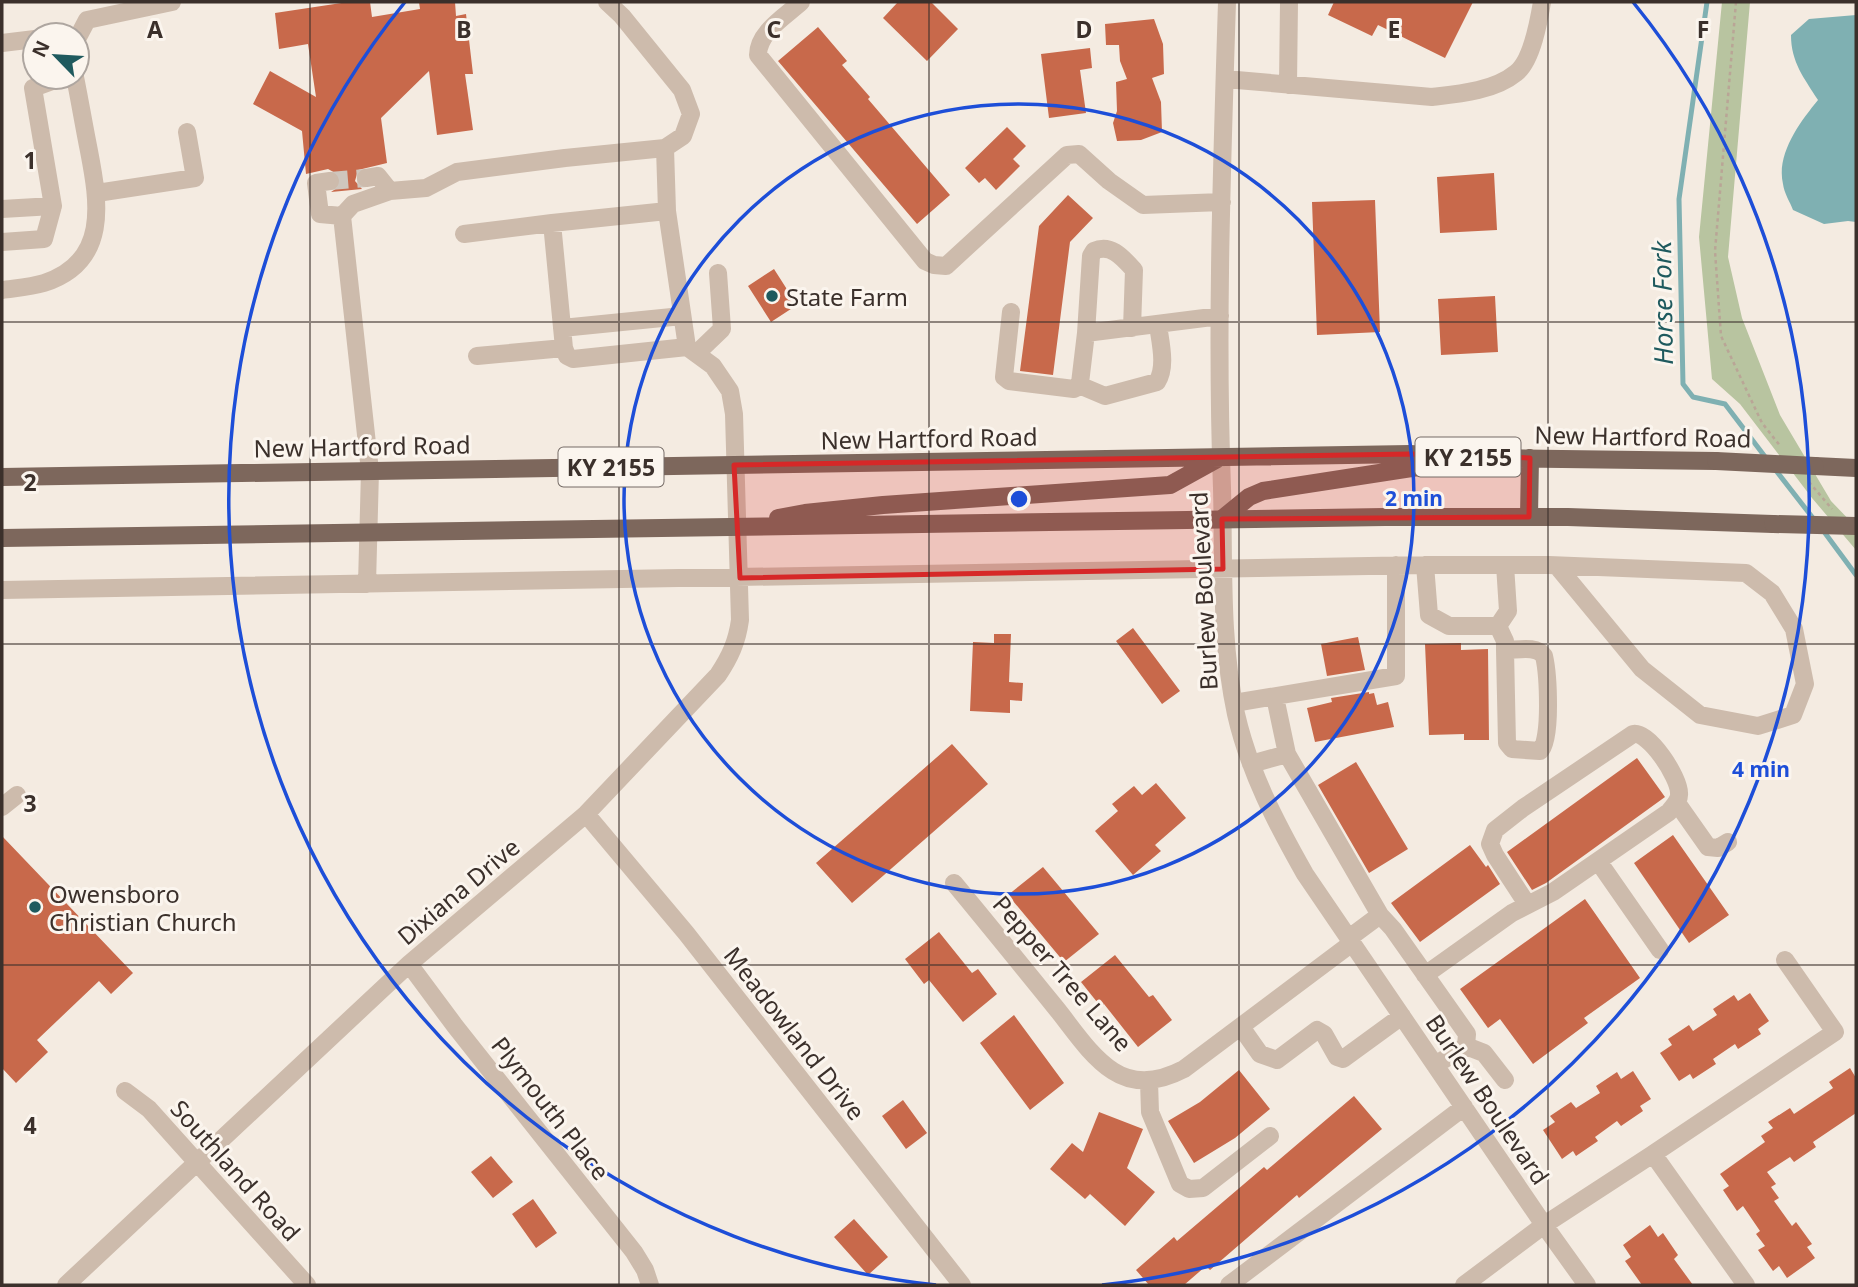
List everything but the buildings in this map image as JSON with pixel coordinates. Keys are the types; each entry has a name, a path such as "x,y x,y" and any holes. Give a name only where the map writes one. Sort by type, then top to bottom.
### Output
{"main road":[{"name":"New Hartford Road","path":"2,477 1410,454 1482,458 1716,461 1812,474 1856,468"},
{"path":"737,527 805,513 883,505 1170,485 1220,457"},
{"path":"1222,519 1249,497 1263,491 1482,458"},
{"path":"1529,517 1531,458"},
{"path":"2,538 1222,519 1529,517 1856,526"}],"street":[{"path":"86,21 172,2"},
{"path":"367,584 370,471 342,216 353,204 390,191 426,188 457,172 665,148 682,136 691,114 682,90 622,16 607,2"},
{"path":"801,2 763,37 758,46 758,55 925,261 946,266 1067,155 1079,154 1109,181 1143,205 1222,202"},
{"name":"Burlew Boulevard","path":"1227,2 1220,316 1223,569 1234,703 1251,764 1282,834 1305,874 1587,1285"},
{"path":"1288,85 1289,2"},
{"path":"1225,79 1432,97 1461,93 1499,83 1519,72 1538,33 1542,2"},
{"path":"2,43 21,39"},
{"path":"2,242 44,239 53,206 34,91"},
{"path":"2,289 45,283 62,275 77,262 89,246 96,229 97,193 78,91"},
{"path":"97,193 195,178 187,132"},
{"path":"665,148 667,211 682,316 692,350"},
{"path":"366,178 378,176 390,191"},
{"path":"330,181 316,183 320,214 342,216"},
{"path":"2,209 53,206"},
{"path":"464,233 667,211"},
{"path":"552,223 564,348 567,356 573,359 692,350 722,329 718,273"},
{"path":"1079,385 1086,333 1091,256 1094,251 1104,248 1115,251 1134,270 1132,328"},
{"path":"1011,312 1003,377 1010,382 1074,388 1079,385"},
{"path":"562,328 682,316"},
{"path":"1086,333 1220,316"},
{"path":"1079,385 1105,396 1157,382 1162,367 1158,324"},
{"path":"477,356 564,348"},
{"name":"Dixiana Drive","path":"66,1285 409,964 586,814 718,675 730,657 740,620 734,414 730,391 713,366 692,350"},
{"path":"1234,703 1396,677 1396,565"},
{"path":"2,590 1396,565 1553,566 1746,573 1772,593 1794,629 1805,684 1793,715 1758,726 1700,715 1642,669 1553,566"},
{"path":"1425,565 1429,615 1448,626 1498,626"},
{"path":"1498,626 1508,611 1505,565"},
{"path":"1498,626 1505,641 1505,650 1507,743 1512,749 1540,751 1545,744 1548,730 1544,656 1535,649 1505,650"},
{"path":"1275,697 1287,754 1380,915 1393,929 1467,1034 1466,1046"},
{"path":"1425,975 1527,904 1538,901 1669,812 1676,803 1679,792 1672,773 1644,736 1633,734 1495,830 1490,844 1527,904"},
{"path":"1251,764 1287,754"},
{"path":"1676,803 1708,847 1718,848 1728,842"},
{"name":"Meadowland Drive","path":"586,814 686,933 962,1285"},
{"path":"1598,860 1660,950"},
{"name":"Pepper Tree Lane","path":"954,883 1100,1061 1114,1072 1131,1079 1149,1081"},
{"path":"1270,1136 1203,1188 1189,1189 1180,1184 1150,1112 1149,1081 1167,1078 1184,1069 1241,1027 1380,915"},
{"path":"1464,1285 1544,1225 1835,1032 1785,960"},
{"name":"Plymouth Place","path":"409,964 634,1252 650,1285"},
{"path":"1241,1027 1259,1054 1277,1060 1317,1030 1324,1034 1338,1057 1343,1059 1402,1016"},
{"path":"1435,1065 1466,1046"},
{"path":"1466,1046 1484,1053 1505,1080"},
{"name":"Southland Road","path":"125,1091 149,1109 307,1285"},
{"path":"1229,1285 1464,1107"},
{"path":"1653,1154 1746,1285"}],"path":[{"path":"1736,2 1714,251 1721,336 1762,423 1785,452"},
{"path":"1812,474 1832,509"}],"highlighted area":[{"path":"1410,454 1530,458 1529,517 1222,519 1223,569 740,578 734,465"}],"green space":[{"path":"1722,2 1750,2 1728,257 1742,318 1780,415 1831,501 1856,527 1856,550 1812,498 1740,404 1712,379 1699,237"}],"water":[{"path":"1856,15 1856,222 1824,224 1793,210 1783,184 1786,150 1797,128 1818,100 1796,62 1791,35 1809,19"}],"waterway":[{"name":"Horse Fork","path":"1707,2 1679,199 1683,384 1693,397 1725,404 1766,458"},
{"name":"Horse Fork","path":"1774,468 1816,522"},
{"name":"Horse Fork","path":"1822,529 1856,575"}],"tunnel":[{"path":"330,181 366,178"}],"place":[{"name":"State Farm","path":"772,296"},
{"name":"Owensboro Christian Church","path":"35,907"}]}
